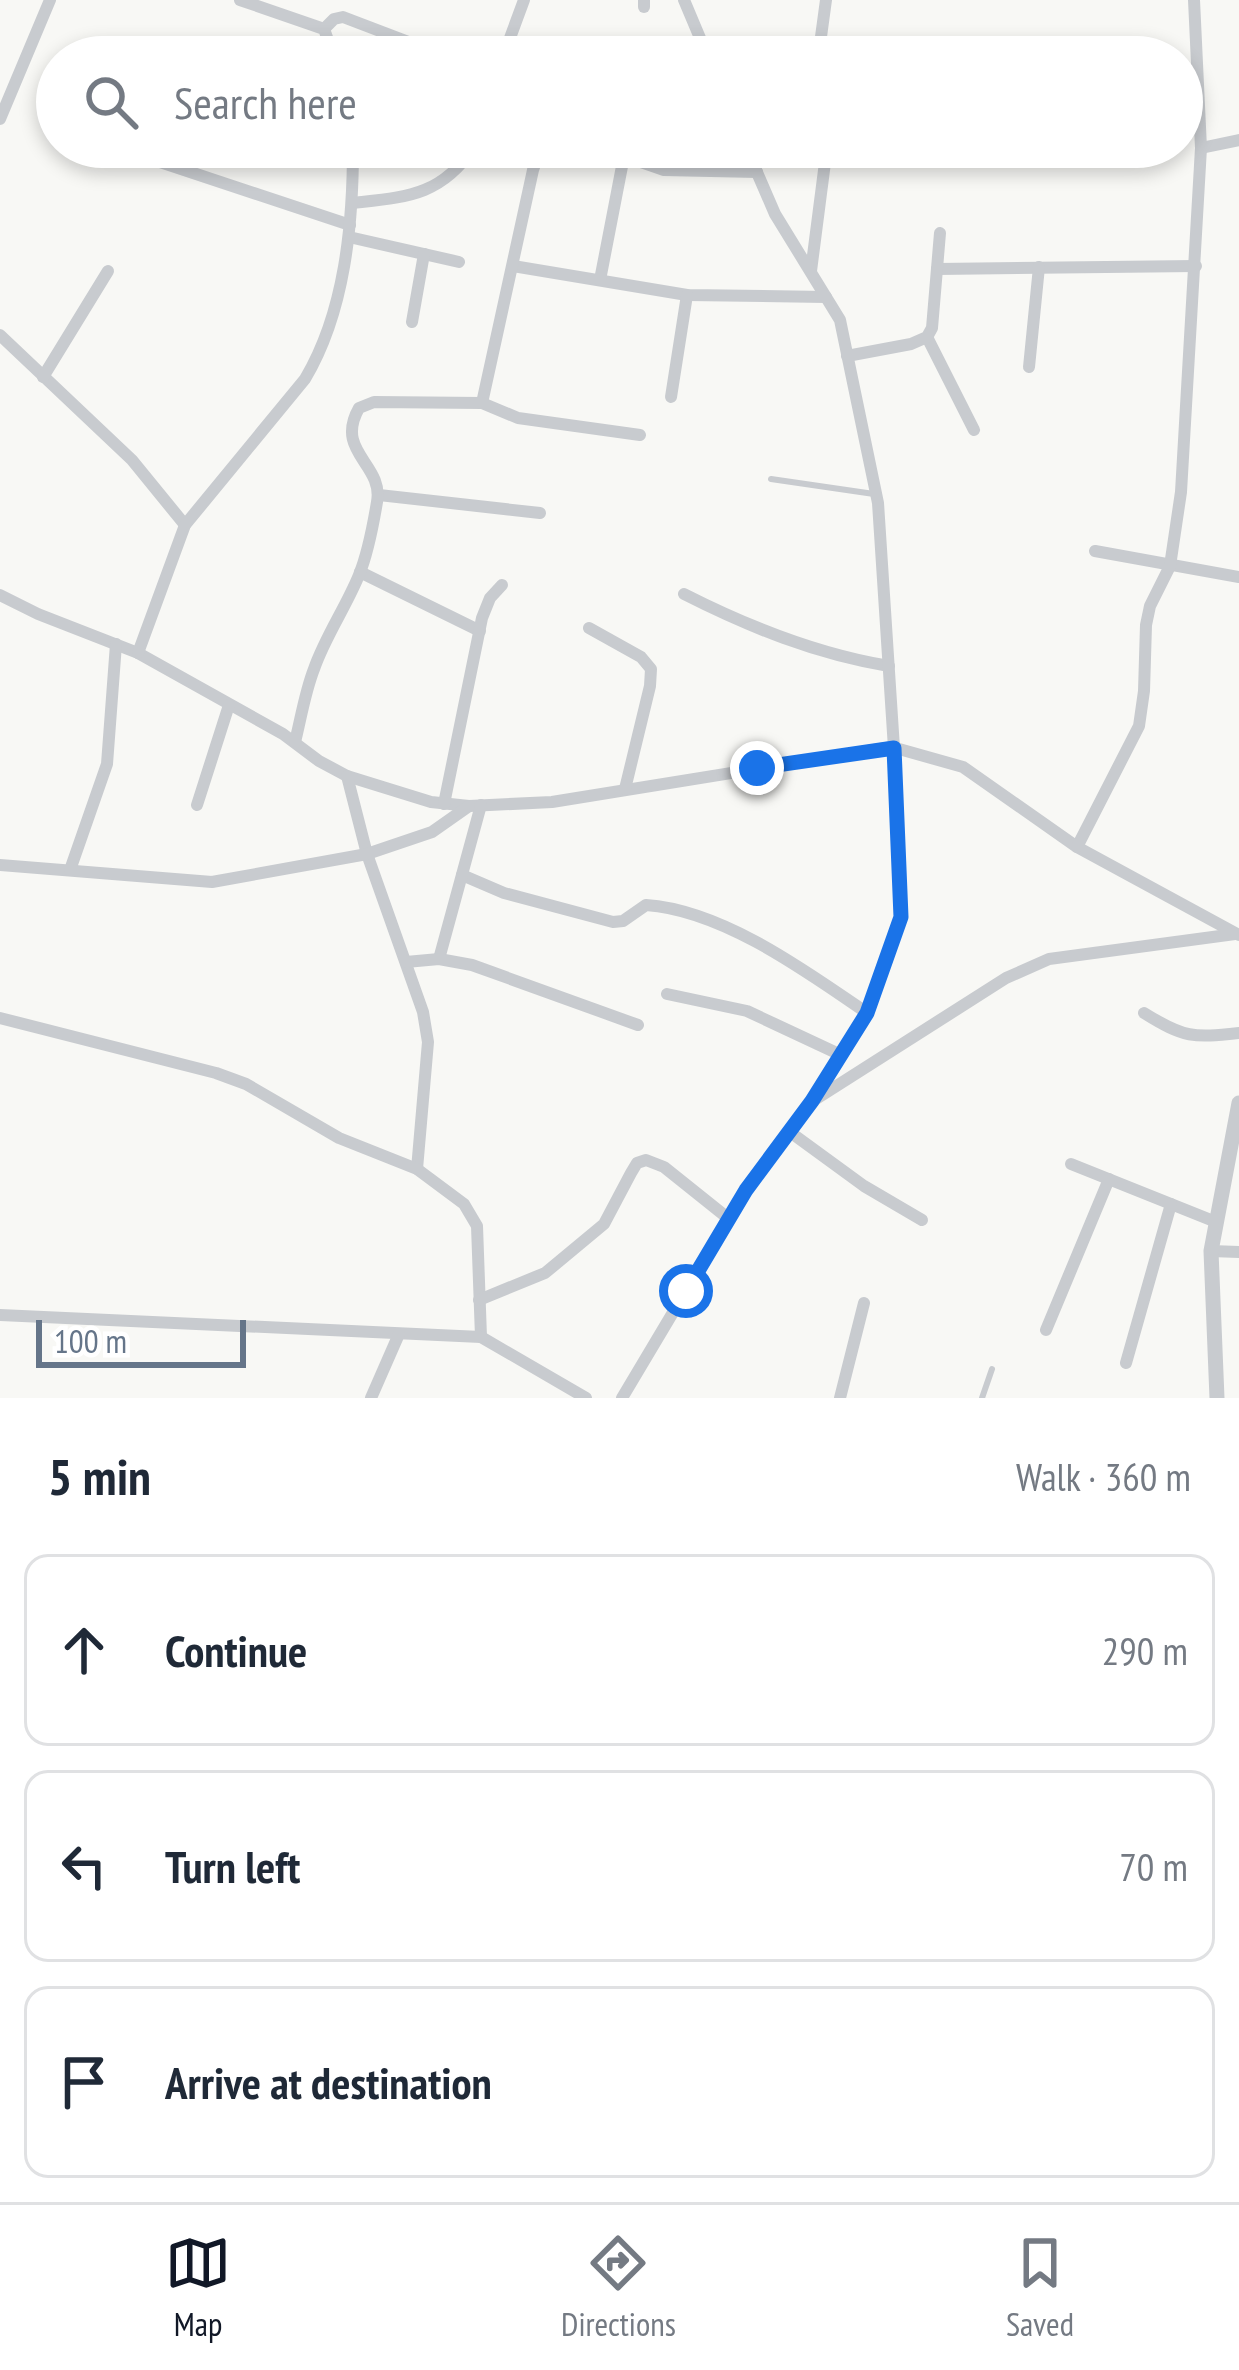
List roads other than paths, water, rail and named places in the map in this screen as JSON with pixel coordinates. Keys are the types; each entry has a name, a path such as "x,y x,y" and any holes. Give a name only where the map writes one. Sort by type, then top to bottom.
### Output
{"street":[{"path":"0,119 50,0"},
{"path":"240,0 324,29"},
{"path":"511,36 524,0"},
{"path":"684,0 699,36"},
{"path":"821,36 826,0"},
{"path":"1193,0 1195,36"},
{"path":"324,29 343,16 394,36"},
{"path":"324,29 326,36"},
{"path":"1203,148 1239,140"},
{"path":"174,168 350,231 459,262"},
{"path":"138,653 185,525 314,364 333,310 350,231 353,168"},
{"path":"353,203 407,197 437,186 458,168"},
{"path":"482,403 533,168"},
{"path":"600,280 622,168"},
{"path":"658,168 757,172"},
{"path":"622,1398 746,1190 812,1101 867,1013 901,917 876,495 839,320 775,214 755,168"},
{"path":"811,273 824,168"},
{"path":"1077,848 1139,726 1146,626 1150,606 1170,566 1181,492 1200,168"},
{"path":"847,356 927,337 932,328 940,232"},
{"path":"412,322 424,254"},
{"path":"513,266 687,295 826,298"},
{"path":"937,269 1196,266"},
{"path":"1029,367 1039,267"},
{"path":"44,376 108,271"},
{"path":"671,397 687,295"},
{"path":"0,335 132,460 185,525"},
{"path":"927,337 974,430"},
{"path":"295,742 314,668 360,572 379,495 352,436 351,421 359,408 374,402 482,403 518,418 640,435"},
{"path":"379,495 540,513"},
{"path":"1095,551 1239,578"},
{"path":"360,572 480,631"},
{"path":"444,804 480,631 490,598 502,585"},
{"path":"684,594 741,623 842,658 889,666"},
{"path":"0,595 138,653 347,776 444,804 552,802 894,748 963,767 1077,848 1238,934"},
{"path":"589,628 641,657 651,669 625,789"},
{"path":"70,870 107,764 116,644"},
{"path":"196,805 229,705"},
{"path":"347,776 367,854 423,1012 428,1042 417,1169"},
{"path":"0,865 212,882 367,854 432,832 475,805"},
{"path":"439,958 475,805"},
{"path":"462,874 504,893 613,922 623,921 646,904 666,906 746,936 867,1013"},
{"path":"812,1101 1006,978 1049,958 1238,934"},
{"path":"406,962 439,958 472,965 638,1025"},
{"path":"667,994 746,1011 842,1055"},
{"path":"1144,1013 1173,1031 1197,1037 1239,1033"},
{"path":"0,1018 216,1072 246,1084 339,1138 417,1169 464,1204 477,1226 481,1337"},
{"path":"1217,1398 1211,1251 1239,1103"},
{"path":"790,1132 864,1186 922,1220"},
{"path":"479,1300 545,1273 604,1225 637,1163 646,1160 664,1167 729,1219"},
{"path":"1071,1164 1216,1222"},
{"path":"1046,1330 1109,1179"},
{"path":"1126,1363 1171,1204"},
{"path":"1211,1251 1239,1252"},
{"path":"841,1398 864,1303"},
{"path":"0,1316 481,1337 586,1398"},
{"path":"370,1398 399,1334"}],"lane":[{"path":"771,479 876,495"},
{"path":"982,1398 992,1369"}]}
